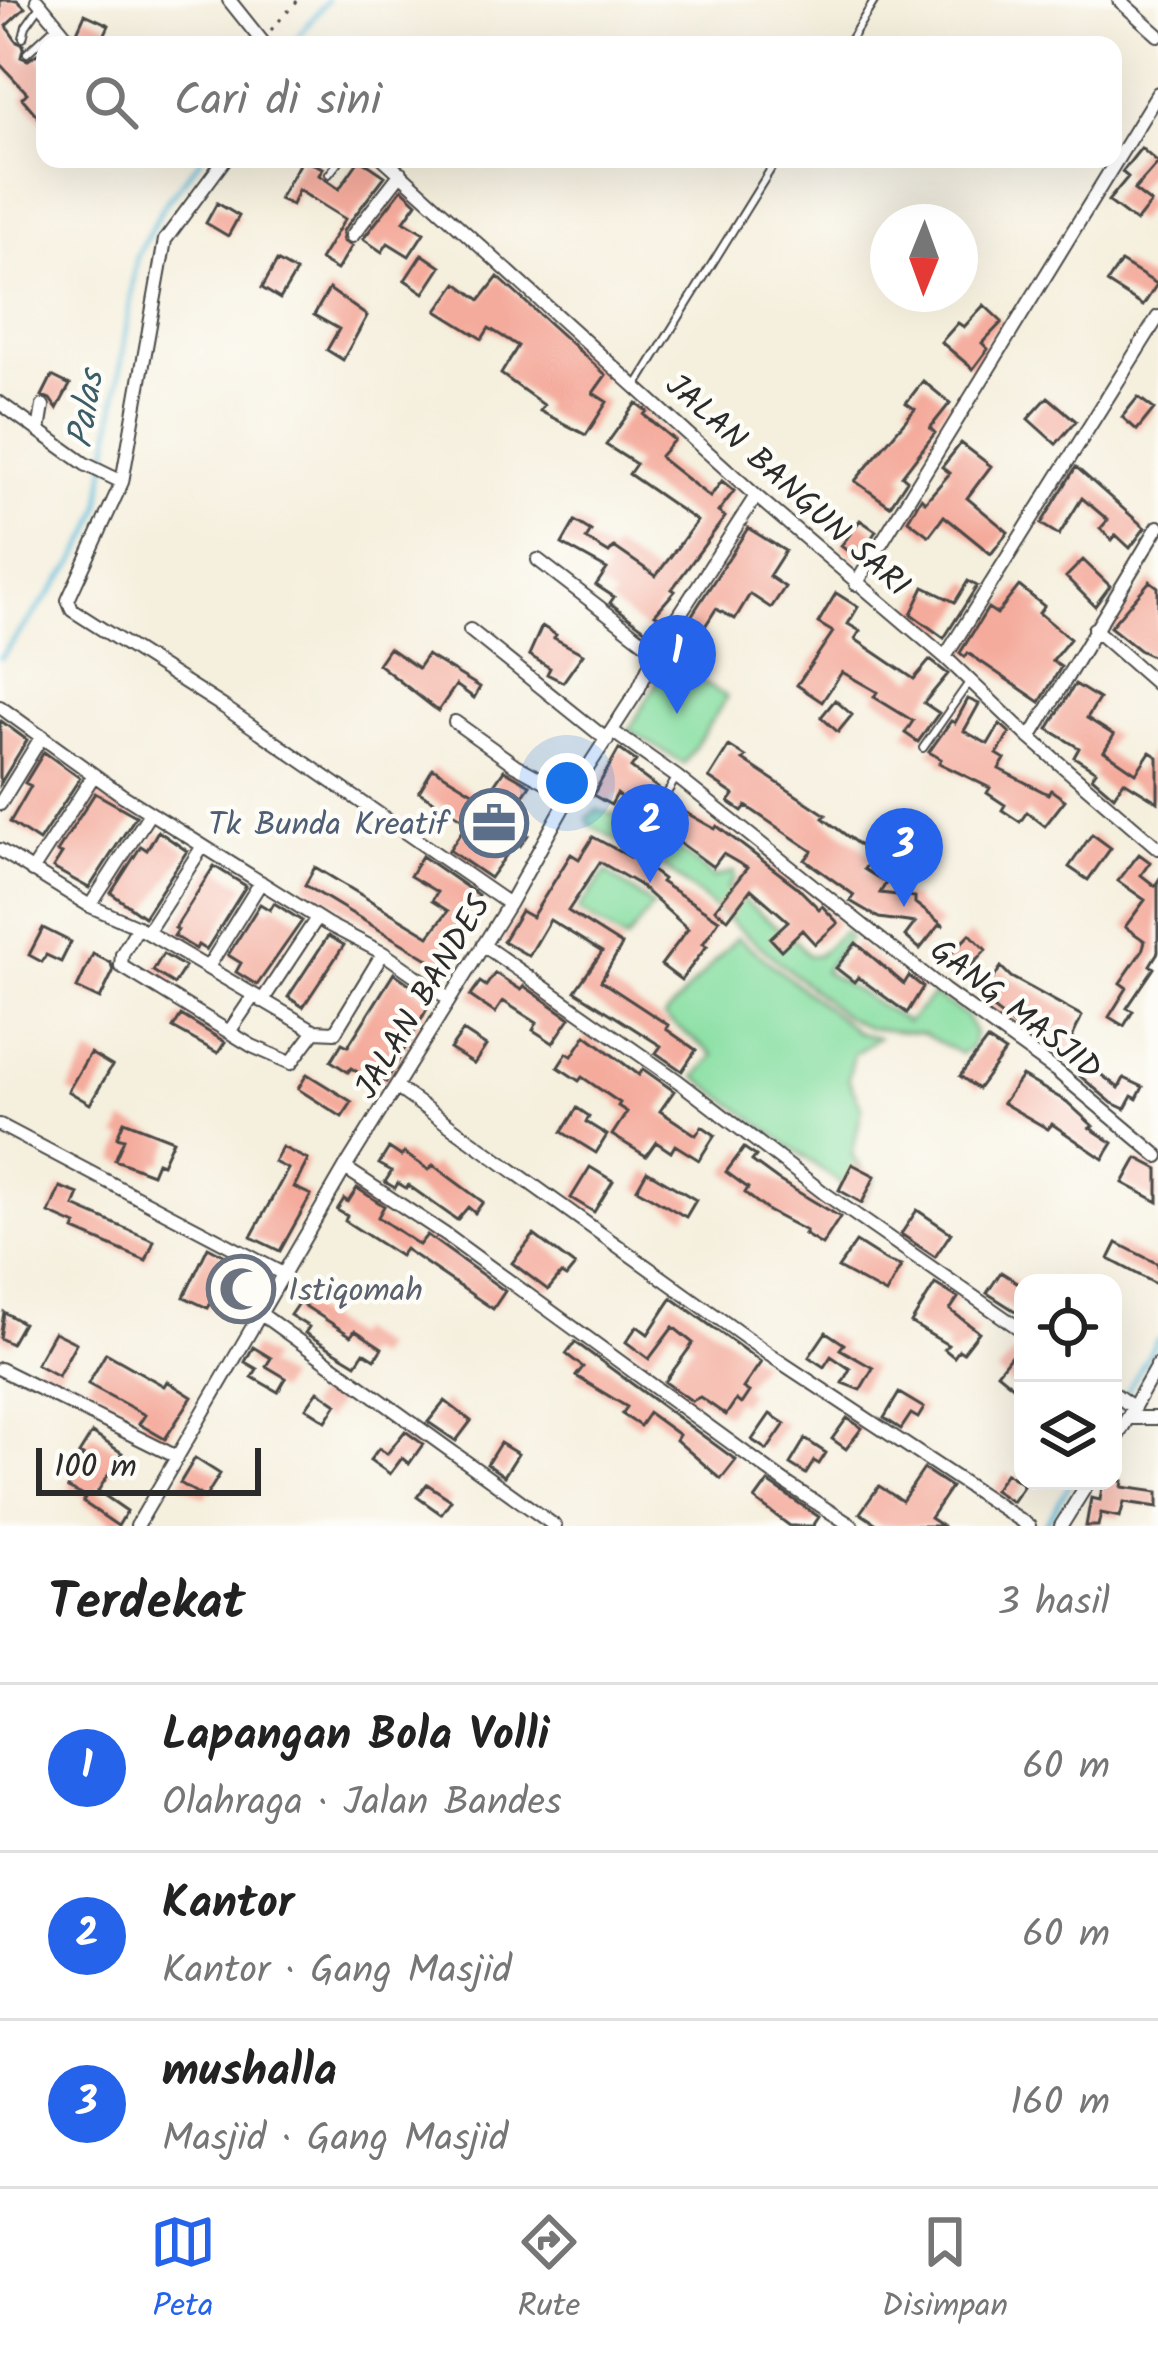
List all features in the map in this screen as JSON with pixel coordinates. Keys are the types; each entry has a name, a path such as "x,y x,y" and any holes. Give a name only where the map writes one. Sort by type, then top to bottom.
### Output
{"street":[{"path":"229,0 257,36"},
{"path":"1119,0 1158,34"},
{"path":"39,3 66,36"},
{"path":"1122,152 1158,93"},
{"path":"218,168 165,240 122,482 68,594 73,610 243,720 508,904"},
{"name":"JALAN BANGUN SARI","path":"395,168 756,496 1158,848"},
{"path":"856,584 1112,168"},
{"path":"352,236 401,173"},
{"path":"945,657 1158,317"},
{"path":"0,403 85,464 122,482"},
{"path":"39,431 43,406"},
{"name":"JALAN BANDES","path":"136,1526 345,1168 638,690 656,651 756,496"},
{"path":"1030,738 1158,527"},
{"path":"538,560 656,651"},
{"path":"1094,629 1158,685"},
{"name":"GANG MASJID","path":"470,630 609,736 677,777 944,990 1058,1072 1158,1156"},
{"path":"0,707 150,813 317,918 383,952 449,999"},
{"path":"455,722 515,766 570,795"},
{"path":"0,804 42,736"},
{"path":"32,871 94,776"},
{"path":"90,906 150,813"},
{"path":"203,846 122,954 121,966 229,1032 291,1063 315,1031"},
{"path":"0,850 90,906 143,930 315,1031 335,1032 383,952"},
{"path":"208,967 260,882"},
{"path":"229,1032 317,918"},
{"path":"483,944 678,1081 824,1193 1014,1325"},
{"path":"397,1087 770,1355 1028,1526"},
{"path":"0,1125 285,1275"},
{"path":"345,1168 446,1234 852,1526"},
{"path":"261,1314 555,1526"},
{"path":"1158,1364 1125,1404 1158,1418"},
{"path":"0,1369 175,1456"},
{"path":"1061,1526 1084,1490"}],"lane":[{"path":"852,36 874,0"},
{"path":"23,38 39,3"},
{"path":"45,36 57,25"},
{"path":"27,53 36,45"},
{"path":"329,174 334,168"},
{"path":"638,385 771,168"},
{"path":"923,748 970,682"},
{"path":"656,811 677,777"}],"path":[{"path":"269,36 298,0"}],"green space":[{"path":"669,662 727,697 684,764 629,730"},
{"path":"597,810 640,821 645,835 660,848 679,849 714,878 734,872 727,888 807,955 817,956 844,931 849,937 824,971 907,1022 933,995 966,1016 975,1033 971,1048 961,1054 923,1034 867,1028 843,1015 665,867 590,825 587,818"},
{"path":"606,872 653,906 626,941 578,910"},
{"path":"737,937 858,1033 878,1038 854,1054 848,1079 862,1108 852,1156 866,1175 875,1178 863,1200 696,1077 714,1055 664,1017"}],"building":[{"path":"0,0 17,0 25,8 6,26 24,45 21,57 28,60 36,55 36,114 22,98 27,93 0,64"},
{"path":"85,14 109,25 104,36 79,36"},
{"path":"1141,148 1158,163 1134,190 1151,203 1136,222 1108,201 1128,177 1122,172"},
{"path":"297,168 323,168 319,175 339,189 354,168 373,168 385,176 343,231 343,241 352,246 337,270 320,260 345,219 298,190 292,205 279,199"},
{"path":"402,189 417,203 404,221 424,233 409,256 388,243 382,252 363,239"},
{"path":"217,203 239,216 228,236 206,223"},
{"path":"422,254 441,267 424,293 405,280"},
{"path":"277,261 296,272 280,299 262,288"},
{"path":"1121,262 1157,284 1143,306 1107,283"},
{"path":"498,277 606,375 593,393 607,402 586,435 540,411 544,405 501,374 518,346 489,328 482,339 437,311 457,283 480,300"},
{"path":"329,289 367,316 343,360 327,350 339,329 314,315"},
{"path":"984,305 1002,322 982,343 988,349 973,369 941,342 958,323 964,327"},
{"path":"52,376 70,385 57,409 42,396"},
{"path":"923,381 950,403 930,428 935,433 902,476 907,480 890,506 855,481 915,409 906,403"},
{"path":"1048,397 1076,421 1056,444 1028,419"},
{"path":"1138,397 1154,409 1137,430 1122,417"},
{"path":"636,403 674,440 660,456 663,460 710,497 722,481 734,491 718,512 725,517 655,614 661,618 650,633 610,603 614,597 596,585 607,569 562,544 575,521 591,531 586,539 609,553 614,547 656,576 697,521 629,474 636,464 606,445"},
{"path":"961,443 991,466 967,498 1008,532 991,554 944,516 929,536 908,520 921,498 925,502 950,473 942,467"},
{"path":"1076,467 1145,528 1130,548 1100,529 1108,520 1082,498 1059,535 1041,524"},
{"path":"860,520 876,531 858,559 841,546"},
{"path":"748,528 785,551 769,576 785,587 771,608 750,594 735,619 716,609 685,658 670,649"},
{"path":"1083,560 1110,586 1095,606 1066,577"},
{"path":"968,581 977,586 944,638 911,614 924,587 955,602"},
{"path":"1150,581 1158,587 1158,659 1110,627"},
{"path":"1019,586 1044,606 1039,613 1070,639 1052,661 1061,667 1040,702 968,653 965,657 960,653 988,608 997,614"},
{"path":"836,593 858,607 848,624 860,631 855,639 914,679 930,660 948,674 924,703 939,713 918,742 905,733 913,721 842,672 822,702 797,685 833,632 818,623"},
{"path":"542,626 583,654 563,682 547,674 550,668 529,655"},
{"path":"389,648 418,668 427,655 480,687 474,698 456,685 438,711 378,664"},
{"path":"1075,684 1099,699 1087,718 1114,735 1104,751 1136,773 1150,752 1158,757 1158,802 1124,781 1114,796 1092,777 1096,771 1074,757 1079,748 1048,729"},
{"path":"968,699 979,704 964,731 988,744 1000,724 1010,733 997,754 1005,759 999,769 1065,800 1045,826 1027,812 1020,822 987,793 990,788 939,763 941,759 929,752 951,721 955,723"},
{"path":"835,700 852,715 838,732 821,717"},
{"path":"0,722 27,740 0,784"},
{"path":"729,746 826,815 823,818 874,856 864,869 886,883 880,893 915,897 915,903 944,926 939,925 920,949 905,936 915,923 879,918 850,901 854,895 805,860 812,851 746,806 742,811 729,802 734,795 709,778"},
{"path":"619,749 636,761 631,768 659,789 649,810 651,817 661,817 669,803 717,826 838,923 815,944 802,930 781,950 770,938 788,921 751,889 728,919 715,909 747,868 723,854 713,867 665,832 661,838 647,828 652,821 617,794 611,805 593,795"},
{"path":"44,752 80,778 39,841 10,822"},
{"path":"433,768 484,799 504,770 530,785 506,820 528,835 520,846 515,843 490,878 449,850 468,822 419,792"},
{"path":"95,793 136,816 89,888 53,868 62,854 57,852"},
{"path":"158,831 187,851 144,917 111,893 141,846 147,850"},
{"path":"1092,834 1111,848 1088,880 1069,867"},
{"path":"593,837 643,864 661,882 719,920 703,944 707,946 681,980 661,965 688,929 638,884 600,862 568,911 622,945 601,981 668,1025 666,1029 696,1050 682,1071 656,1053 661,1046 575,991 602,952 550,920 529,956 503,941 521,911 532,917 571,854 579,859"},
{"path":"1139,854 1150,862 1141,875 1155,886 1158,881 1158,952 1150,965 1154,968 1127,1008 1133,1011 1124,1026 1109,1017 1127,988 1120,983 1142,951 1145,941 1125,927 1145,900 1118,881"},
{"path":"422,856 478,895 446,945 456,951 446,970 305,885 315,867 429,936 448,911 432,901 437,892 410,876"},
{"path":"214,866 246,886 206,950 198,945 196,949 174,936 175,928"},
{"path":"274,903 302,921 257,985 236,972 241,963 228,955 260,904 270,910"},
{"path":"43,928 71,942 61,962 46,955 42,962 29,955"},
{"path":"970,934 986,950 959,979 942,963"},
{"path":"328,936 344,945 303,1007 288,997"},
{"path":"856,943 904,984 909,976 923,987 907,1013 858,977 854,982 836,968"},
{"path":"93,954 111,963 113,972 100,999 77,988"},
{"path":"163,954 185,967 174,984 153,971"},
{"path":"1001,967 1082,1016 1071,1040 1083,1051 1072,1063 1047,1051 980,999"},
{"path":"394,973 432,1000 386,1082 368,1071 364,1076 351,1068 348,1072 331,1061 342,1043 348,1046"},
{"path":"495,973 521,990 524,986 570,1018 553,1043 533,1030 537,1023 503,1001 495,1013 470,996"},
{"path":"181,1015 225,1042 218,1053 173,1028"},
{"path":"463,1031 486,1046 474,1064 450,1049"},
{"path":"586,1035 639,1075 643,1069 674,1091 660,1111 696,1135 702,1126 715,1135 699,1160 675,1145 671,1152 656,1142 646,1156 612,1135 627,1112 620,1103 558,1067"},
{"path":"987,1040 1005,1052 978,1089 960,1076"},
{"path":"90,1053 112,1066 90,1104 68,1091"},
{"path":"1088,1065 1119,1088 1124,1078 1143,1087 1137,1099 1132,1096 1125,1109 1112,1103 1080,1076"},
{"path":"307,1074 352,1102 342,1117 298,1089"},
{"path":"1022,1076 1067,1102 1093,1126 1090,1128 1113,1143 1103,1159 1052,1124 1048,1129 1003,1103"},
{"path":"577,1108 589,1116 586,1122 607,1135 596,1153 562,1132"},
{"path":"124,1121 173,1140 152,1174 115,1160 124,1139 117,1137"},
{"path":"282,1147 308,1160 294,1187 311,1195 280,1251 251,1237 288,1169 274,1162"},
{"path":"389,1148 429,1170 433,1165 483,1202 475,1213 468,1207 457,1220 408,1185 398,1183 395,1188 385,1182 392,1171 379,1164"},
{"path":"744,1148 756,1156 752,1161 778,1180 840,1217 822,1245 768,1211 726,1172"},
{"path":"1137,1158 1158,1169 1158,1202 1123,1183"},
{"path":"852,1164 875,1176 862,1203 839,1190"},
{"path":"590,1167 613,1181 594,1212 571,1198"},
{"path":"647,1171 696,1200 686,1217 637,1189"},
{"path":"60,1187 79,1194 74,1206 154,1241 146,1261 74,1230 76,1225 49,1213"},
{"path":"357,1188 384,1206 378,1217 419,1245 427,1235 505,1291 493,1309 405,1249 400,1256 345,1221 347,1216 337,1210"},
{"path":"917,1210 951,1233 935,1257 901,1234"},
{"path":"534,1235 575,1266 548,1290 512,1263"},
{"path":"856,1242 901,1266 886,1294 838,1268"},
{"path":"1117,1243 1158,1264 1158,1285 1109,1259"},
{"path":"208,1247 250,1269 239,1292 231,1288 225,1298 216,1294 208,1308 184,1297"},
{"path":"1001,1272 1014,1280 1014,1310 987,1293"},
{"path":"935,1284 958,1298 950,1310 979,1332 954,1357 944,1349 948,1345 911,1323"},
{"path":"672,1298 761,1362 743,1388 749,1392 726,1415 700,1397 692,1401 665,1382 693,1343 673,1327 649,1359 626,1342 637,1326 648,1334"},
{"path":"299,1302 351,1336 355,1330 382,1348 375,1359 364,1352 356,1364 305,1333 309,1327 290,1315"},
{"path":"4,1312 23,1323 11,1344 0,1338"},
{"path":"54,1332 76,1343 58,1376 36,1364"},
{"path":"826,1332 844,1344 840,1349 873,1368 860,1390 842,1383 850,1369 831,1356 824,1367 809,1357"},
{"path":"575,1342 736,1460 721,1479 676,1440 679,1435 649,1413 640,1426 622,1414 627,1407 576,1376 583,1367 566,1354"},
{"path":"253,1347 271,1358 266,1366 286,1378 278,1392 252,1377 257,1369 245,1362"},
{"path":"106,1353 192,1397 165,1439 139,1424 145,1415 88,1384"},
{"path":"1012,1354 1014,1355 1014,1387 997,1373"},
{"path":"318,1391 337,1404 326,1421 306,1408"},
{"path":"899,1393 924,1408 918,1418 911,1414 901,1429 884,1418"},
{"path":"445,1401 471,1421 456,1441 428,1422"},
{"path":"770,1414 785,1424 767,1450 752,1440"},
{"path":"847,1418 862,1428 846,1449 832,1439"},
{"path":"405,1431 423,1444 409,1464 402,1458 390,1474 370,1460 379,1448 387,1454"},
{"path":"92,1433 122,1453 98,1491 127,1511 118,1526 83,1502 86,1497 68,1488"},
{"path":"805,1439 826,1453 806,1474 790,1464"},
{"path":"500,1443 518,1454 504,1476 487,1464"},
{"path":"195,1458 220,1474 205,1498 180,1483"},
{"path":"924,1469 951,1487 930,1518 942,1526 880,1526 860,1513 879,1486 902,1501"},
{"path":"1006,1473 1014,1478 1014,1490 1020,1490 1012,1502 994,1490"},
{"path":"768,1482 819,1517 813,1526 790,1526 755,1500"},
{"path":"427,1484 451,1500 441,1514 417,1497"},
{"path":"1122,1487 1158,1492 1158,1507 1124,1502 1120,1517 1101,1513 1098,1526 1086,1526 1091,1498 1100,1500 1102,1490"}],"waterway":[{"name":"Palas","path":"299,36 327,0"},
{"name":"Palas","path":"0,658 73,564 91,533 100,508 137,256 164,205 194,168"},
{"path":"1122,1400 1158,1339"},
{"path":"1044,1526 1066,1490"}],"place":[{"name":"Lapangan Bola Volli","path":"677,714"},
{"name":"Tk Bunda Kreatif","path":"494,823"},
{"name":"Kantor","path":"650,883"},
{"name":"mushalla","path":"904,907"},
{"name":"Istiqomah","path":"241,1289"}]}
